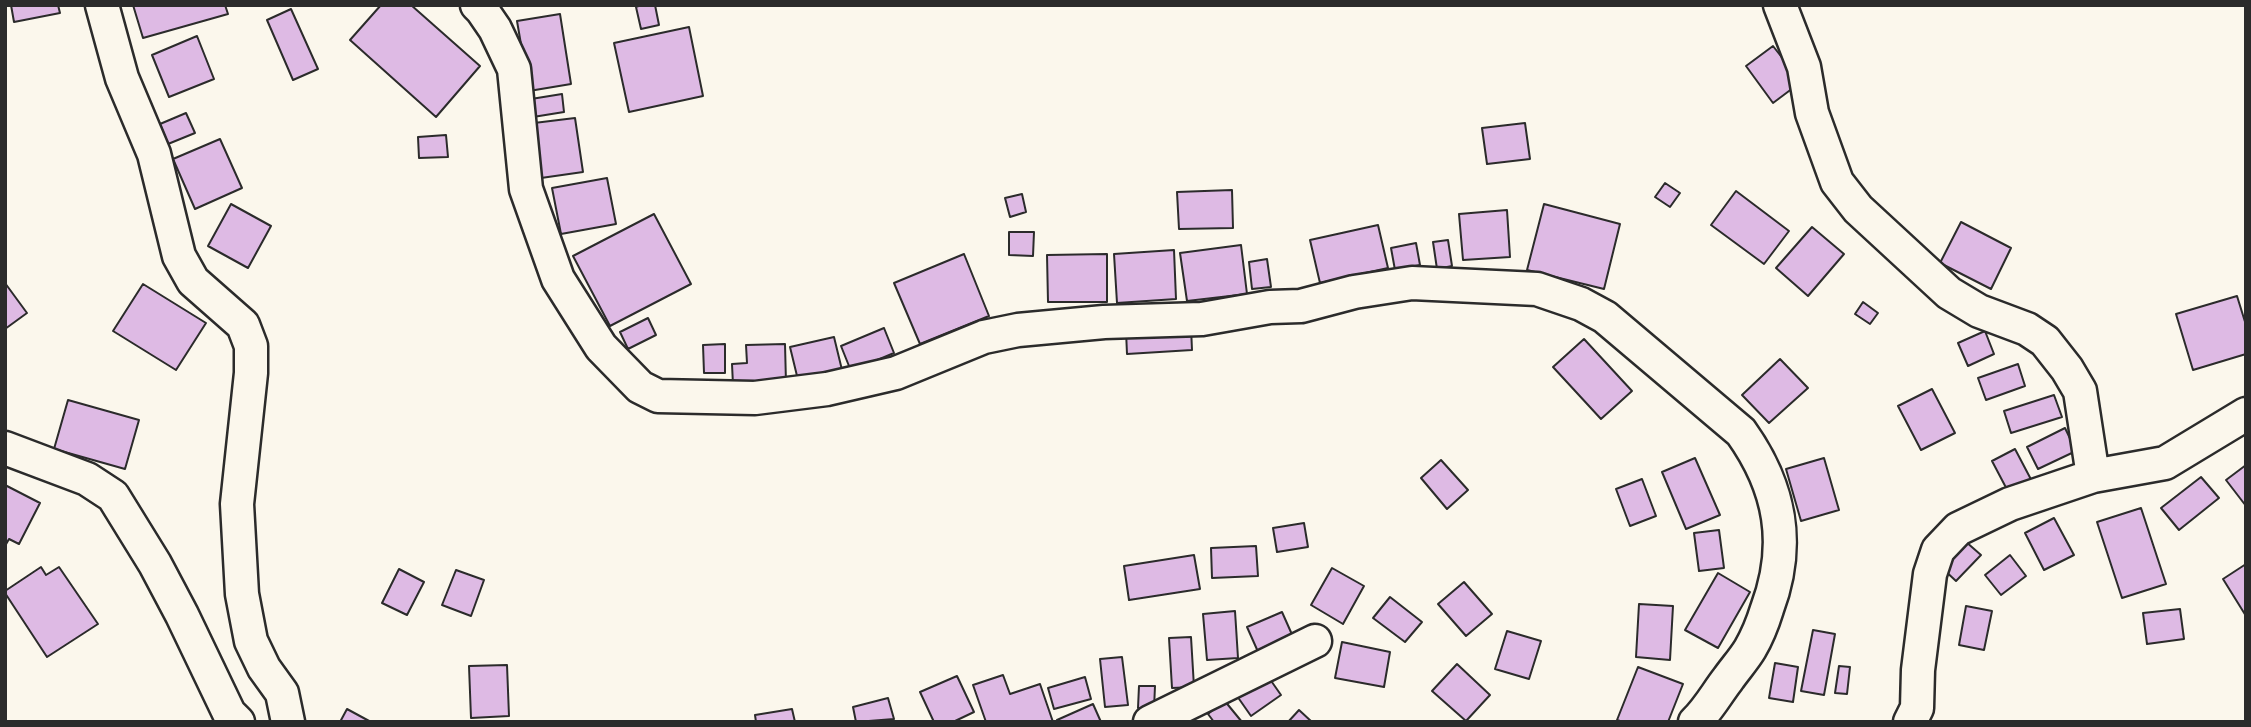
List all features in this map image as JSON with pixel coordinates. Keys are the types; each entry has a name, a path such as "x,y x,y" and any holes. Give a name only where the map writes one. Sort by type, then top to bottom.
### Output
{"street":[{"path":"102,5 122,78 154,154 179,256 193,281 243,325 251,346 251,373 237,504 242,594 251,641 264,668 282,693 288,722"},
{"path":"477,5 495,29 514,69 526,189 558,279 601,347 640,387 658,396 755,398 827,389 896,373 984,337 1018,330 1104,322 1202,319 1270,307 1301,306 1354,292 1412,283 1537,289 1581,304 1605,317 1741,432 1757,453 1776,503 1782,533 1776,587 1751,648 1695,722"},
{"path":"1780,5 1804,67 1812,113 1837,182 1858,209 1950,293 1979,311 2027,329 2045,341 2080,391 2093,477"},
{"path":"1910,722 1917,708 1918,670 1930,574 1938,550 1958,529 2010,504 2093,477 2165,463 2246,414"},
{"path":"5,447 87,479 113,496 155,564 229,713 237,722"},
{"path":"1150,722 1315,641"}],"building":[{"path":"11,5 58,5 60,13 14,22"},
{"path":"133,5 225,5 228,14 143,38"},
{"path":"381,5 411,5 480,66 436,117 350,40"},
{"path":"655,5 659,25 641,29 636,7"},
{"path":"291,9 318,69 293,80 267,20"},
{"path":"560,14 571,84 529,91 517,21"},
{"path":"689,27 703,96 629,112 614,43"},
{"path":"197,36 214,79 169,97 152,55"},
{"path":"1773,46 1801,82 1773,103 1746,66"},
{"path":"562,94 564,112 533,117 531,99"},
{"path":"186,113 195,133 168,144 160,124"},
{"path":"575,118 583,172 541,178 534,123"},
{"path":"1525,123 1530,159 1487,164 1482,128"},
{"path":"446,135 448,157 419,158 418,137"},
{"path":"220,139 242,188 195,209 173,159"},
{"path":"607,178 616,224 561,234 552,188"},
{"path":"1665,183 1680,193 1670,207 1655,197"},
{"path":"1232,190 1233,228 1179,229 1177,192"},
{"path":"1736,191 1789,231 1764,264 1711,225"},
{"path":"1022,194 1026,212 1010,217 1005,198"},
{"path":"231,204 271,226 248,268 208,246"},
{"path":"1544,204 1620,224 1604,289 1527,270"},
{"path":"1507,210 1510,257 1463,260 1459,214"},
{"path":"654,214 691,284 610,326 573,256"},
{"path":"1961,222 2011,248 1991,289 1940,263"},
{"path":"1378,225 1388,268 1320,283 1310,240"},
{"path":"1812,227 1844,254 1808,296 1776,268"},
{"path":"1009,232 1034,232 1033,256 1009,255"},
{"path":"1448,240 1452,266 1437,269 1433,242"},
{"path":"1416,243 1420,265 1395,270 1391,248"},
{"path":"1241,245 1247,294 1187,301 1180,253"},
{"path":"1174,250 1176,299 1117,303 1114,254"},
{"path":"964,254 989,316 920,344 894,283"},
{"path":"1107,254 1107,302 1048,302 1047,255"},
{"path":"1267,259 1271,287 1252,289 1249,262"},
{"path":"5,283 27,313 5,329"},
{"path":"143,284 206,323 176,370 113,331"},
{"path":"2237,296 2246,325 2246,354 2193,370 2176,314"},
{"path":"1863,302 1878,313 1870,324 1855,314"},
{"path":"648,318 656,335 628,349 620,332"},
{"path":"1191,327 1192,350 1127,354 1126,331"},
{"path":"884,328 894,353 851,371 841,346"},
{"path":"1985,331 1994,354 1968,366 1958,343"},
{"path":"834,337 842,370 798,380 790,347"},
{"path":"1584,339 1632,391 1601,419 1553,367"},
{"path":"725,344 725,373 704,373 703,345"},
{"path":"785,344 786,383 733,385 732,364 747,363 746,345"},
{"path":"1780,359 1808,388 1769,423 1742,395"},
{"path":"2018,364 2025,386 1986,400 1978,378"},
{"path":"1932,389 1955,433 1921,450 1898,406"},
{"path":"2054,395 2062,417 2011,433 2004,411"},
{"path":"68,400 139,420 125,469 54,449"},
{"path":"2065,428 2076,451 2038,469 2027,447"},
{"path":"2015,449 2035,487 2012,499 1992,461"},
{"path":"1695,458 1720,515 1686,529 1662,472"},
{"path":"1824,458 1839,510 1801,521 1786,469"},
{"path":"1441,460 1468,490 1447,509 1421,478"},
{"path":"2246,465 2246,506 2226,480"},
{"path":"2201,477 2219,498 2179,530 2161,508"},
{"path":"1642,479 1656,516 1630,526 1616,489"},
{"path":"5,485 40,503 19,544 9,539 5,546"},
{"path":"2141,508 2166,584 2122,598 2097,522"},
{"path":"2054,518 2074,555 2044,570 2025,533"},
{"path":"1304,523 1308,547 1277,552 1273,528"},
{"path":"1719,530 1724,568 1699,571 1694,533"},
{"path":"1965,541 1981,555 1956,581 1941,567"},
{"path":"1256,546 1258,576 1212,578 1211,548"},
{"path":"1194,555 1200,589 1129,600 1124,566"},
{"path":"2010,555 2026,576 2001,595 1985,575"},
{"path":"2246,564 2246,616 2223,579"},
{"path":"41,567 46,575 59,567 98,624 47,657 5,593"},
{"path":"1332,568 1364,586 1343,624 1311,605"},
{"path":"399,569 424,582 407,615 382,603"},
{"path":"456,570 484,580 471,616 442,605"},
{"path":"1718,573 1750,592 1718,648 1685,630"},
{"path":"1464,582 1492,614 1466,636 1438,604"},
{"path":"1390,597 1422,622 1405,642 1373,618"},
{"path":"1639,604 1673,606 1670,660 1636,657"},
{"path":"1966,606 1992,611 1984,650 1959,645"},
{"path":"2180,609 2184,639 2147,644 2143,613"},
{"path":"1235,611 1238,658 1207,660 1203,614"},
{"path":"1282,612 1294,639 1259,654 1247,627"},
{"path":"1813,630 1835,634 1824,695 1801,691"},
{"path":"1507,631 1541,641 1529,679 1495,669"},
{"path":"1191,637 1194,687 1172,688 1169,638"},
{"path":"1342,642 1390,652 1384,687 1335,678"},
{"path":"1122,657 1128,705 1105,707 1100,659"},
{"path":"1775,663 1798,667 1793,702 1769,698"},
{"path":"1457,664 1490,695 1466,721 1432,691"},
{"path":"507,665 509,716 471,718 469,666"},
{"path":"1839,666 1850,667 1847,694 1835,693"},
{"path":"1638,667 1683,684 1668,722 1617,720"},
{"path":"1003,675 1010,694 1040,684 1053,722 986,722 973,685"},
{"path":"1267,675 1281,695 1251,716 1237,696"},
{"path":"957,676 974,712 953,722 934,722 920,692"},
{"path":"1085,677 1091,699 1054,709 1048,688"},
{"path":"1139,686 1155,686 1154,709 1138,708"},
{"path":"888,698 894,719 856,722 853,707"},
{"path":"1224,700 1242,722 1214,722 1208,714"},
{"path":"1093,704 1101,722 1057,722 1057,720"},
{"path":"347,709 371,722 340,722"},
{"path":"792,709 795,722 756,722 755,715"},
{"path":"1299,710 1312,722 1288,722"}]}
